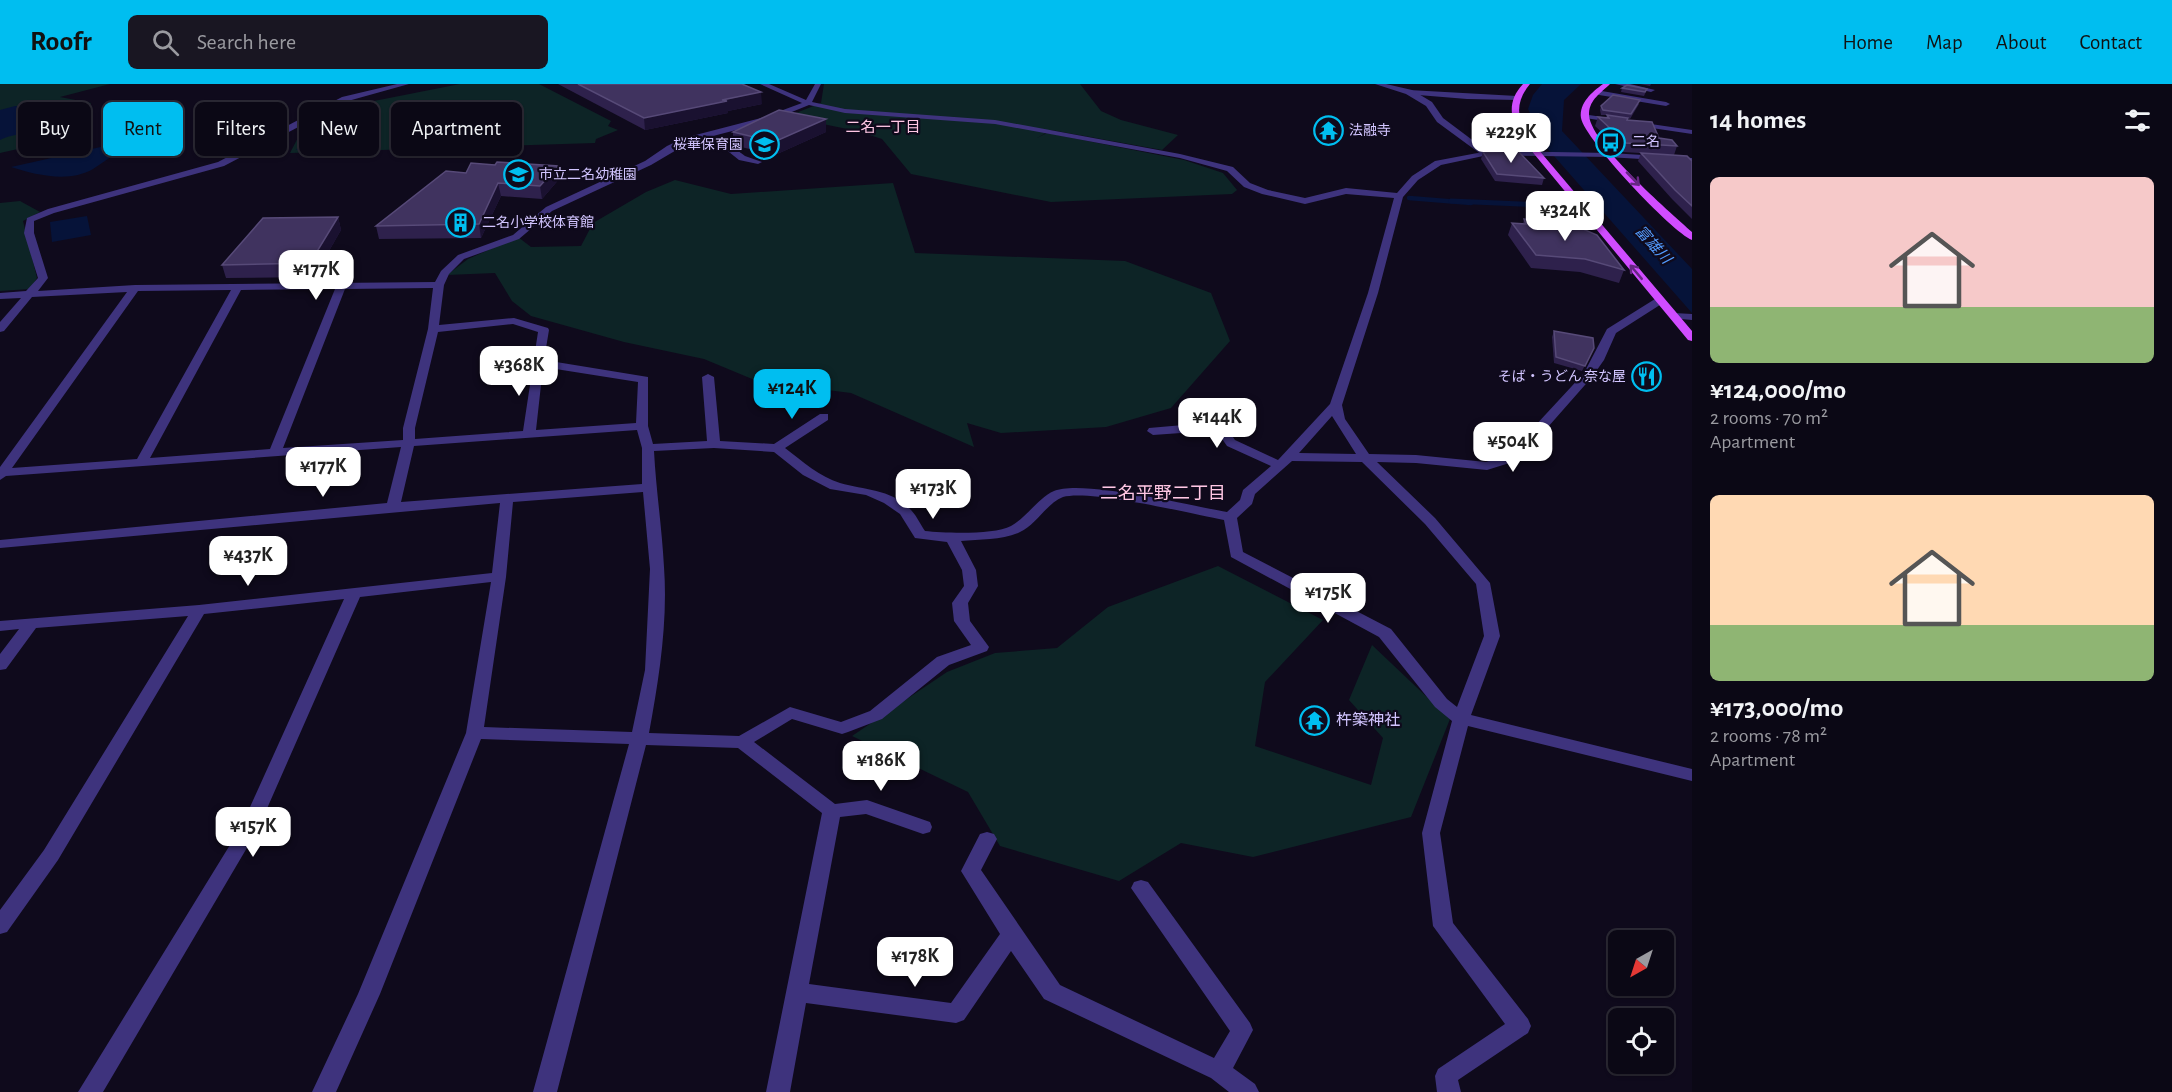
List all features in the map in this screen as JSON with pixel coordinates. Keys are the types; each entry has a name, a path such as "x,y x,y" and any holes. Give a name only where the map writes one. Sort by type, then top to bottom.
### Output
{"main road":[{"path":"1527,84 1513,110 1516,123 1659,301 1692,338"},
{"path":"1607,84 1596,92 1587,104 1585,116 1595,139 1692,237"}],"street":[{"path":"367,84 387,88"},
{"path":"0,329 43,278 29,233 30,220 51,211 221,164 345,99 406,84"},
{"path":"763,84 808,103 845,111 995,122 1180,156 1230,170 1247,185 1264,192 1305,201 1346,191 1399,196"},
{"path":"393,507 409,442 409,428 426,351 434,329 438,285 445,273 460,257 516,237 549,209 648,163 687,140 764,120 808,103 818,84"},
{"path":"1378,84 1398,89 1410,88 1467,97 1518,97"},
{"path":"1618,84 1651,90"},
{"path":"1410,88 1429,104 1440,120 1485,153"},
{"path":"1479,90 1518,97"},
{"path":"1596,92 1666,104"},
{"path":"1585,116 1692,132"},
{"path":"687,140 726,146 742,158 758,162"},
{"path":"1230,518 1247,501 1248,493 1284,461 1336,405 1373,293 1399,196 1415,178 1438,163 1485,153 1610,155 1692,160"},
{"path":"0,296 135,288 438,285"},
{"path":"276,451 341,286"},
{"path":"1,474 135,288"},
{"path":"142,461 237,288"},
{"path":"1153,430 1195,428 1224,433 1232,443 1284,461 1416,459 1487,466 1514,457 1588,375 1598,360 1611,330 1659,301"},
{"path":"1674,316 1690,317"},
{"path":"434,329 514,321 544,330 529,435"},
{"path":"538,363 644,379 642,426 648,448 649,488 657,569 653,670 639,739 545,1092"},
{"path":"708,377 714,444"},
{"path":"1336,405 1339,419 1365,458 1430,521 1483,583 1492,636 1461,719 1431,833 1443,926 1520,1026 1446,1076 1449,1092"},
{"path":"777,448 824,417"},
{"path":"1,474 142,461 642,426"},
{"path":"648,448 714,444 777,448 808,472 835,486 869,492 889,500 905,511 920,535 952,538 1001,533 1016,529 1058,494 1075,492 1105,494 1230,518"},
{"path":"0,544 393,507 649,488"},
{"path":"324,1092 369,994 475,733 499,577 507,498"},
{"path":"1230,518 1236,554 1385,633 1441,703 1461,719 1692,775"},
{"path":"475,733 742,742 790,714 842,728 876,715 943,661 981,648 962,621 960,603 971,586 969,570 952,538"},
{"path":"0,626 199,610 355,591 499,577"},
{"path":"90,1092 249,829 355,591"},
{"path":"0,926 51,855 199,610"},
{"path":"0,665 32,623"},
{"path":"742,742 832,810 867,807 923,828"},
{"path":"778,1092 832,810"},
{"path":"987,839 972,871 1011,934 1052,992 1219,1071 1247,1092"},
{"path":"1141,888 1242,1030 1219,1071"},
{"path":"796,992 956,1013 1011,934"}],"green space":[{"path":"0,84 110,84 60,97 86,102 18,102 18,149 0,153"},
{"path":"460,84 539,84 611,121 608,126 618,130 596,139 595,143 522,145 522,102 391,102 391,150 379,150 379,102 372,102"},
{"path":"824,84 1080,84 1101,111 1121,120 1178,135 1162,150 1051,130 1037,138 1047,133 1184,160 1223,173 1237,190 1232,194 1051,202 911,174 882,139 857,131 784,116 821,103"},
{"path":"299,136 299,153 290,153"},
{"path":"675,180 731,194 893,183 915,253 1125,261 1211,293 1230,341 1171,408 1106,427 1001,433 967,423 974,447 851,393 757,381 704,359 624,342 531,316 512,301 495,273 447,275 468,259 518,237 531,247 581,246 593,223 646,192"},
{"path":"20,201 40,212 23,221 37,278 30,289 0,291 0,203"},
{"path":"1218,566 1323,620 1265,682 1255,746 1371,785 1383,738 1349,700 1372,645 1450,719 1411,817 1253,857 1181,843 1119,881 1000,846 968,792 852,736 947,672 995,653 1057,648 1108,607"}],"water":[{"name":"富雄川","path":"1542,84 1581,84 1564,100 1562,131 1692,269 1692,313 1547,148 1528,109 1533,95"},
{"path":"18,106 18,135 0,140 0,110"},
{"path":"103,146 103,156 112,156 93,169 74,176 42,175 11,167 60,156 91,156 91,149"},
{"path":"87,216 91,235 52,242 50,222"}],"building":[{"path":"578,84 742,84 761,92 644,118"},
{"path":"1627,85 1647,89 1645,92 1622,88"},
{"path":"1613,95 1640,100 1631,114 1603,110 1601,106"},
{"path":"779,110 826,119 774,142 733,132"},
{"path":"1607,115 1628,118 1627,120 1652,122 1659,138 1672,140 1677,146 1626,143 1617,135 1616,137 1614,132 1598,117 1609,118"},
{"path":"1518,151 1544,178 1497,174 1483,152"},
{"path":"1641,153 1687,156 1692,161 1692,206 1675,190"},
{"path":"497,162 558,166 540,186 498,183 479,224 376,226 446,171 466,173 471,163 495,165"},
{"path":"338,217 310,263 222,265 263,218"},
{"path":"1524,219 1567,222 1597,235 1624,270 1585,259 1536,255 1512,223 1526,224"},
{"path":"1554,331 1593,338 1594,348 1585,366 1556,357"}],"waterway":[{"path":"1409,198 1471,203"},
{"path":"1451,201 1564,206"}],"place":[{"name":"法融寺","path":"1328,131"},
{"name":"二名","path":"1611,142"},
{"name":"桜華保育園","path":"764,145"},
{"name":"市立二名幼稚園","path":"518,175"},
{"name":"二名小学校体育館","path":"461,223"},
{"name":"そば・うどん 奈な屋","path":"1647,377"},
{"name":"杵築神社","path":"1315,720"}],"district":[{"name":"二名一丁目","path":"883,127"},
{"name":"二名平野二丁目","path":"1163,494"}]}
